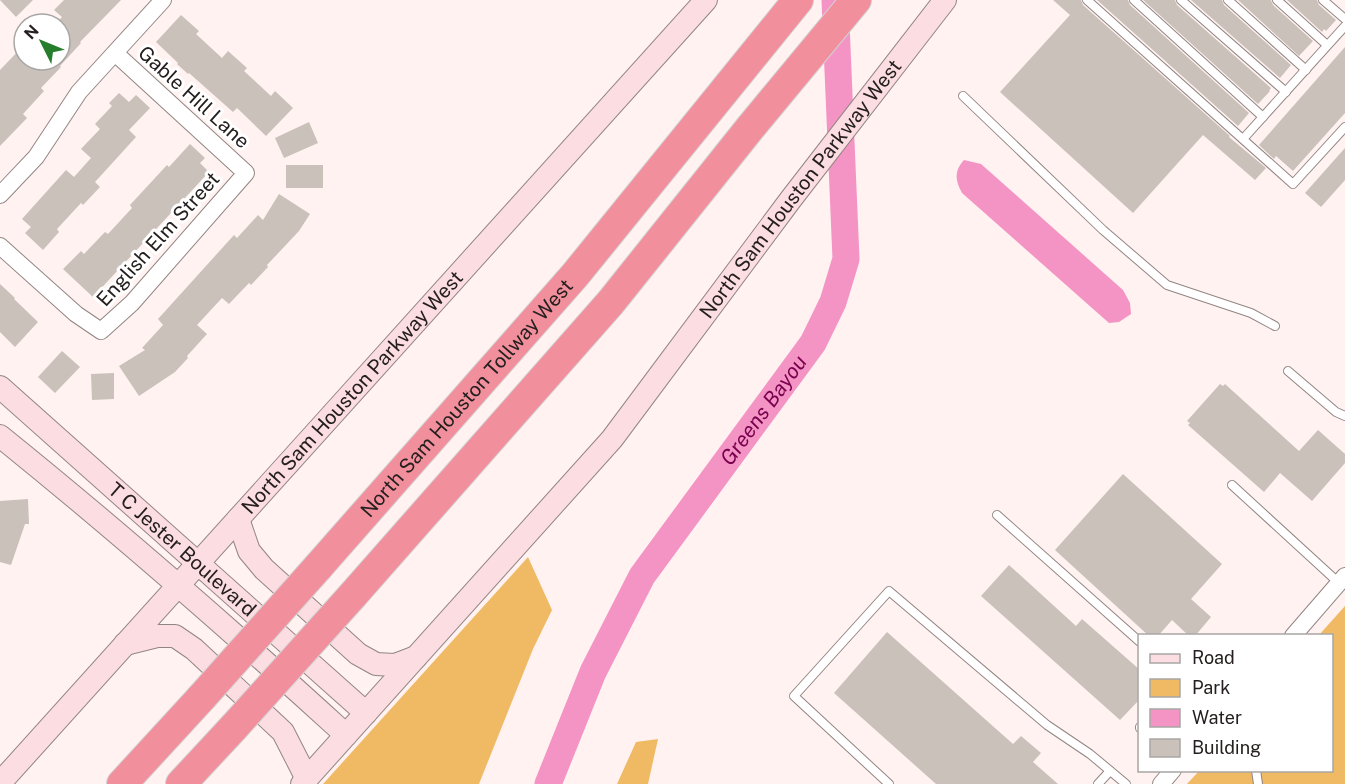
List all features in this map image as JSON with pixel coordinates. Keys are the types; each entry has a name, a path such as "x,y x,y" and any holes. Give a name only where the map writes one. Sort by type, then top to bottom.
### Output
{"highway":[{"name":"North Sam Houston Tollway West","path":"122,784 318,567 575,275 798,0"},
{"path":"181,784 352,596 611,302 856,0"}],"main road":[{"name":"North Sam Houston Parkway West","path":"0,783 706,0"},
{"name":"North Sam Houston Parkway West","path":"304,781 612,439 790,199 945,0"},
{"name":"T C Jester Boulevard","path":"0,387 366,714"},
{"name":"T C Jester Boulevard","path":"0,436 178,585 346,735"},
{"path":"238,519 249,551 264,570 358,654 376,664 395,666 416,657"},
{"path":"125,644 157,636 175,636 194,649 283,732 304,781"}],"street":[{"path":"0,195 36,157 79,92 162,0"},
{"name":"Gable Hill Lane","path":"115,53 246,173"},
{"name":"English Elm Street","path":"0,246 76,314 101,331 132,303 246,173"},
{"path":"1295,634 1342,580"},
{"path":"1161,784 1172,772"}],"lane":[{"path":"1087,0 1293,184 1345,127"},
{"path":"1134,0 1263,117"},
{"path":"1181,0 1286,92"},
{"path":"1228,0 1306,70"},
{"path":"1277,0 1327,45"},
{"path":"1323,0 1345,19"},
{"path":"1243,139 1345,26"},
{"path":"963,96 1102,230 1167,285 1251,313 1275,326"},
{"path":"1288,370 1335,412 1345,416"},
{"path":"1232,485 1342,580"},
{"path":"997,515 1138,640"},
{"path":"889,784 794,696 889,591 1047,724 1090,754 1126,784"},
{"path":"1098,784 1110,771"}],"green space":[{"path":"528,557 552,610 533,649 479,784 323,784"},
{"path":"1345,606 1345,784 1187,784 1198,772 1333,772 1333,634 1320,634"},
{"path":"658,739 648,784 617,784 636,742"}],"water":[{"path":"964,160 981,164 1123,290 1130,303 1131,314 1119,322 1109,323 962,193 957,176 958,168"}],"building":[{"path":"0,0 33,0 21,12 12,13"},
{"path":"64,0 121,0 72,53 72,12 54,10"},
{"path":"1053,0 1081,0 1083,5 1266,168 1255,180 1203,135 1133,213 1000,92 1070,15"},
{"path":"1097,0 1128,0 1130,5 1249,113 1238,126"},
{"path":"1143,0 1175,0 1177,5 1271,88 1270,91 1258,104"},
{"path":"1191,0 1222,0 1224,5 1291,65 1280,78"},
{"path":"1238,0 1271,0 1273,5 1313,41 1299,56"},
{"path":"1287,0 1317,0 1319,5 1336,20 1326,31 1324,29 1322,32"},
{"path":"181,15 199,31 196,34 222,58 228,51 247,68 244,71 271,96 275,91 293,108 266,136 237,108 233,112 188,74 156,42"},
{"path":"1345,47 1345,113 1293,171 1276,156 1274,159 1259,145"},
{"path":"12,58 12,72 56,72 41,88 44,91 23,114 27,118 0,146 0,70"},
{"path":"119,93 129,102 136,95 150,108 129,130 136,137 95,182 100,187 83,205 81,203 57,229 59,232 43,250 25,233 31,227 22,219 66,170 74,177 91,158 81,149 100,129 95,124 112,106 109,103"},
{"path":"309,122 318,143 284,158 275,138"},
{"path":"190,144 205,158 200,163 209,172 93,297 63,269 81,251 84,254 105,232 108,234 132,208 130,205"},
{"path":"1345,148 1345,180 1321,207 1305,193"},
{"path":"286,165 323,165 323,188 286,188"},
{"path":"279,194 310,214 299,231 251,285 249,283 229,304 222,298 197,325 207,334 175,372 139,396 119,366 145,350 142,348 163,325 158,319 234,235 237,238 258,215 263,220"},
{"path":"0,284 38,322 15,347 0,332"},
{"path":"62,351 80,367 55,393 38,377"},
{"path":"114,373 114,399 92,400 91,374"},
{"path":"1220,384 1223,386 1225,384 1299,451 1318,430 1345,454 1345,463 1312,501 1280,473 1264,492 1188,425 1190,423 1187,421"},
{"path":"1123,474 1222,564 1191,599 1211,617 1197,634 1187,634 1172,620 1160,634 1147,634 1055,550"},
{"path":"28,499 29,524 25,524 11,565 0,562 0,501"},
{"path":"1009,565 1076,626 1082,619 1138,668 1138,701 1120,720 981,596"},
{"path":"887,632 1013,744 1021,736 1041,753 1033,762 1058,784 936,784 834,693"}],"waterway":[{"name":"Greens Bayou","path":"548,784 593,672 642,576 813,343 833,302 846,259 835,0"}]}
